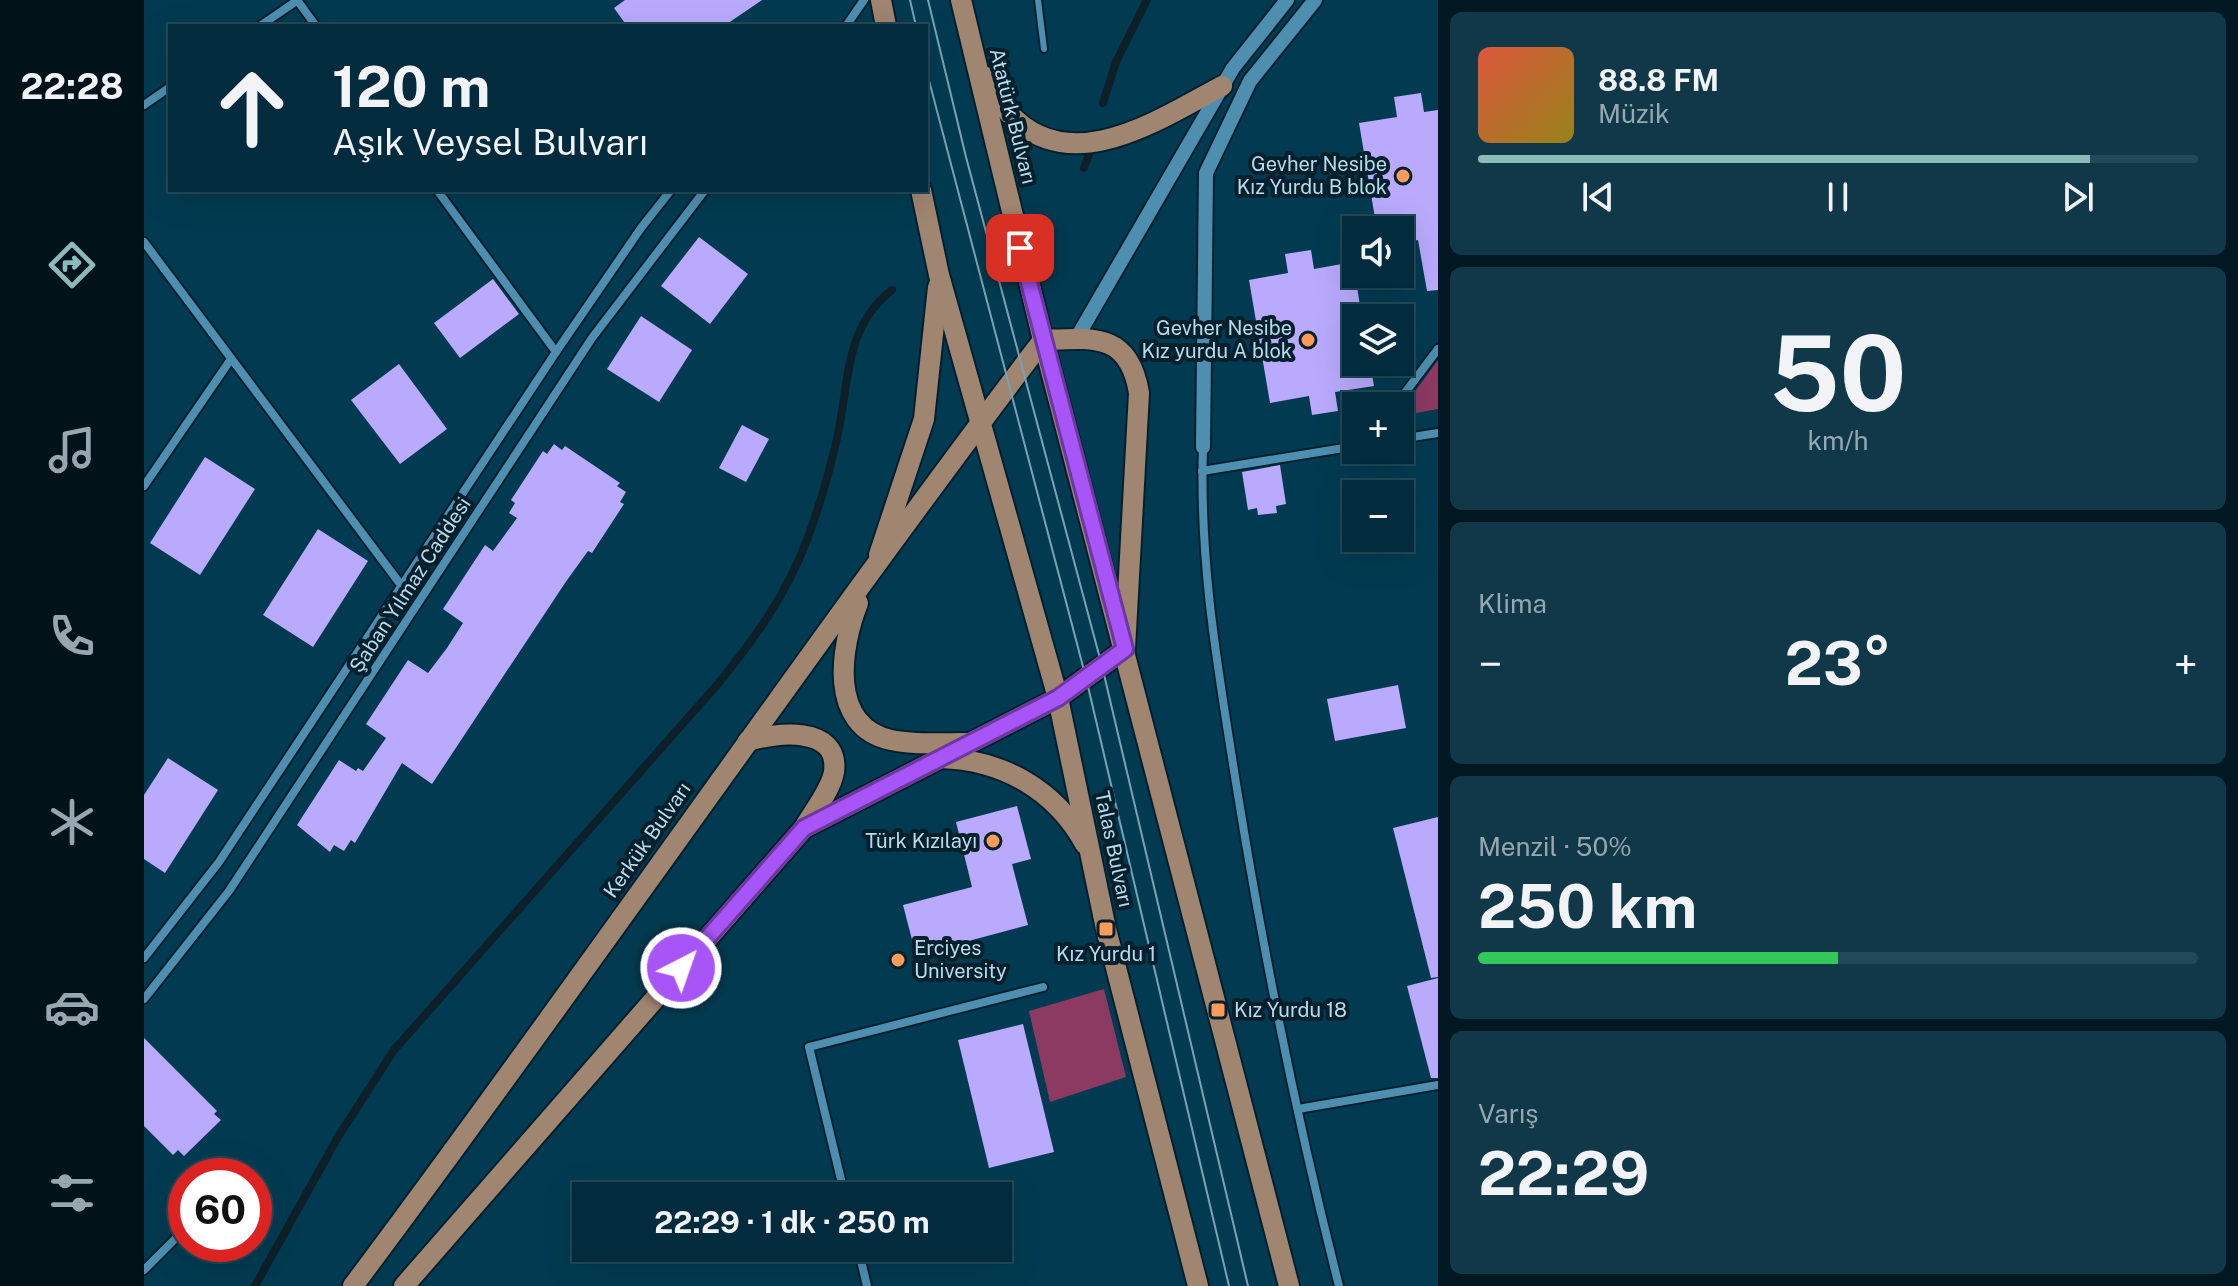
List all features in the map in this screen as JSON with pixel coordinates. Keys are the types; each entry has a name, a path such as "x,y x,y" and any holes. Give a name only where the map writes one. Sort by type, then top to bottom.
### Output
{"main road":[{"path":"881,0 886,24"},
{"name":"Atatürk Bulvarı","path":"961,0 1043,340 1125,649"},
{"path":"976,65 1009,113 1046,141 1092,143 1131,135 1222,86"},
{"path":"921,192 939,275 981,422"},
{"path":"939,275 924,419 872,574 854,613 843,653 844,687 853,712 868,729 891,740 969,744"},
{"path":"1043,340 1093,338 1113,345 1131,365 1139,393 1125,649 1289,1286"},
{"name":"Kerkük Bulvarı","path":"353,1286 1043,340"},
{"name":"Talas Bulvarı","path":"981,422 1058,698 1106,929 1198,1286"},
{"path":"804,828 1058,698 1125,649"},
{"path":"404,1286 804,828 833,775 829,753 824,745 804,734 776,734 748,741"},
{"path":"941,758 984,763 1028,783 1066,816 1091,856"}],"street":[{"path":"263,24 297,0 315,24"},
{"path":"847,24 864,0"},
{"path":"1076,339 1222,86 1287,0"},
{"path":"1315,0 1250,81 1206,173 1203,549 1213,644 1246,843 1298,1109 1339,1286"},
{"path":"144,105 168,88"},
{"path":"438,192 556,352"},
{"name":"Şaban Yılmaz Caddesi","path":"144,958 219,862 556,352 669,192"},
{"name":"Şaban Yılmaz Caddesi","path":"144,999 229,891 592,338 703,192"},
{"path":"144,242 401,585"},
{"path":"1406,392 1438,349"},
{"path":"144,486 231,359"},
{"path":"1414,437 1438,433"},
{"path":"1202,471 1342,448"},
{"path":"842,1182 809,1047 1043,987"},
{"path":"1298,1109 1438,1085"},
{"path":"144,1270 168,1246"},
{"path":"861,1262 867,1286"}],"lane":[{"path":"1038,0 1044,49"}],"shaded area":[{"path":"1438,360 1438,409 1414,413 1414,393"},
{"path":"1104,989 1126,1077 1050,1102 1029,1011"}],"building":[{"path":"625,0 762,0 727,24 626,24 614,8"},
{"name":"Gevher Nesibe Kız Yurdu B blok","path":"1421,93 1424,112 1438,110 1438,290 1427,291 1418,240 1414,241 1414,216 1375,216 1359,123 1397,117 1394,97"},
{"path":"699,237 748,274 710,324 661,286"},
{"name":"Gevher Nesibe Kız yurdu A blok","path":"1311,250 1314,269 1342,264 1342,288 1357,288 1360,304 1342,304 1342,376 1372,376 1374,386 1335,392 1338,411 1312,415 1309,396 1270,403 1249,280 1288,273 1285,254"},
{"path":"493,279 519,314 460,358 434,323"},
{"path":"641,316 692,350 659,402 607,369"},
{"path":"399,364 447,429 400,464 351,400"},
{"path":"742,425 769,439 746,482 719,468"},
{"path":"554,444 562,450 565,446 620,483 617,486 626,492 620,502 624,504 592,553 588,551 565,583 432,784 402,763 355,843 351,840 344,851 334,845 330,852 297,825 339,760 356,771 358,768 363,771 386,738 366,724 408,660 428,673 447,648 463,623 443,609 485,545 493,551 517,518 509,513 515,503 511,500 543,451 547,454"},
{"path":"205,457 255,489 200,575 150,543"},
{"path":"1280,465 1286,504 1276,506 1277,513 1258,515 1257,508 1248,510 1242,472"},
{"path":"318,529 368,561 313,647 263,615"},
{"path":"1398,685 1406,728 1335,741 1327,699"},
{"path":"168,758 218,790 165,873 144,859 144,795"},
{"path":"1017,806 1031,859 1012,864 1028,925 916,955 903,905 972,887 956,822"},
{"path":"1438,817 1438,977 1431,978 1393,828"},
{"path":"1438,978 1438,1078 1431,1078 1407,986"},
{"path":"1023,1024 1054,1152 989,1168 958,1040"},
{"path":"144,1038 217,1111 214,1114 221,1120 184,1156 178,1150 173,1155 144,1126"}],"waterway":[{"path":"1103,103 1116,62 1147,0"},
{"path":"1084,168 1089,154"},
{"path":"255,1286 338,1137 394,1050 717,685 768,616 799,560 820,501 838,434 857,337 865,320 892,290"}],"tram line":[{"path":"910,0 916,24"},
{"path":"928,0 966,157 1102,666 1248,1286"},
{"path":"928,77 1086,678 1229,1286"}],"place":[{"name":"Gevher Nesibe Kız Yurdu B blok","path":"1403,176"},
{"name":"Gevher Nesibe Kız yurdu A blok","path":"1308,340"},
{"name":"Türk Kızılayı","path":"993,841"},
{"name":"Kız Yurdu 1","path":"1106,929"},
{"name":"Erciyes University","path":"898,960"},
{"name":"Kız Yurdu 18","path":"1218,1010"}],"route":[{"path":"681,968 804,828 1058,698 1125,649 1020,248"}]}
